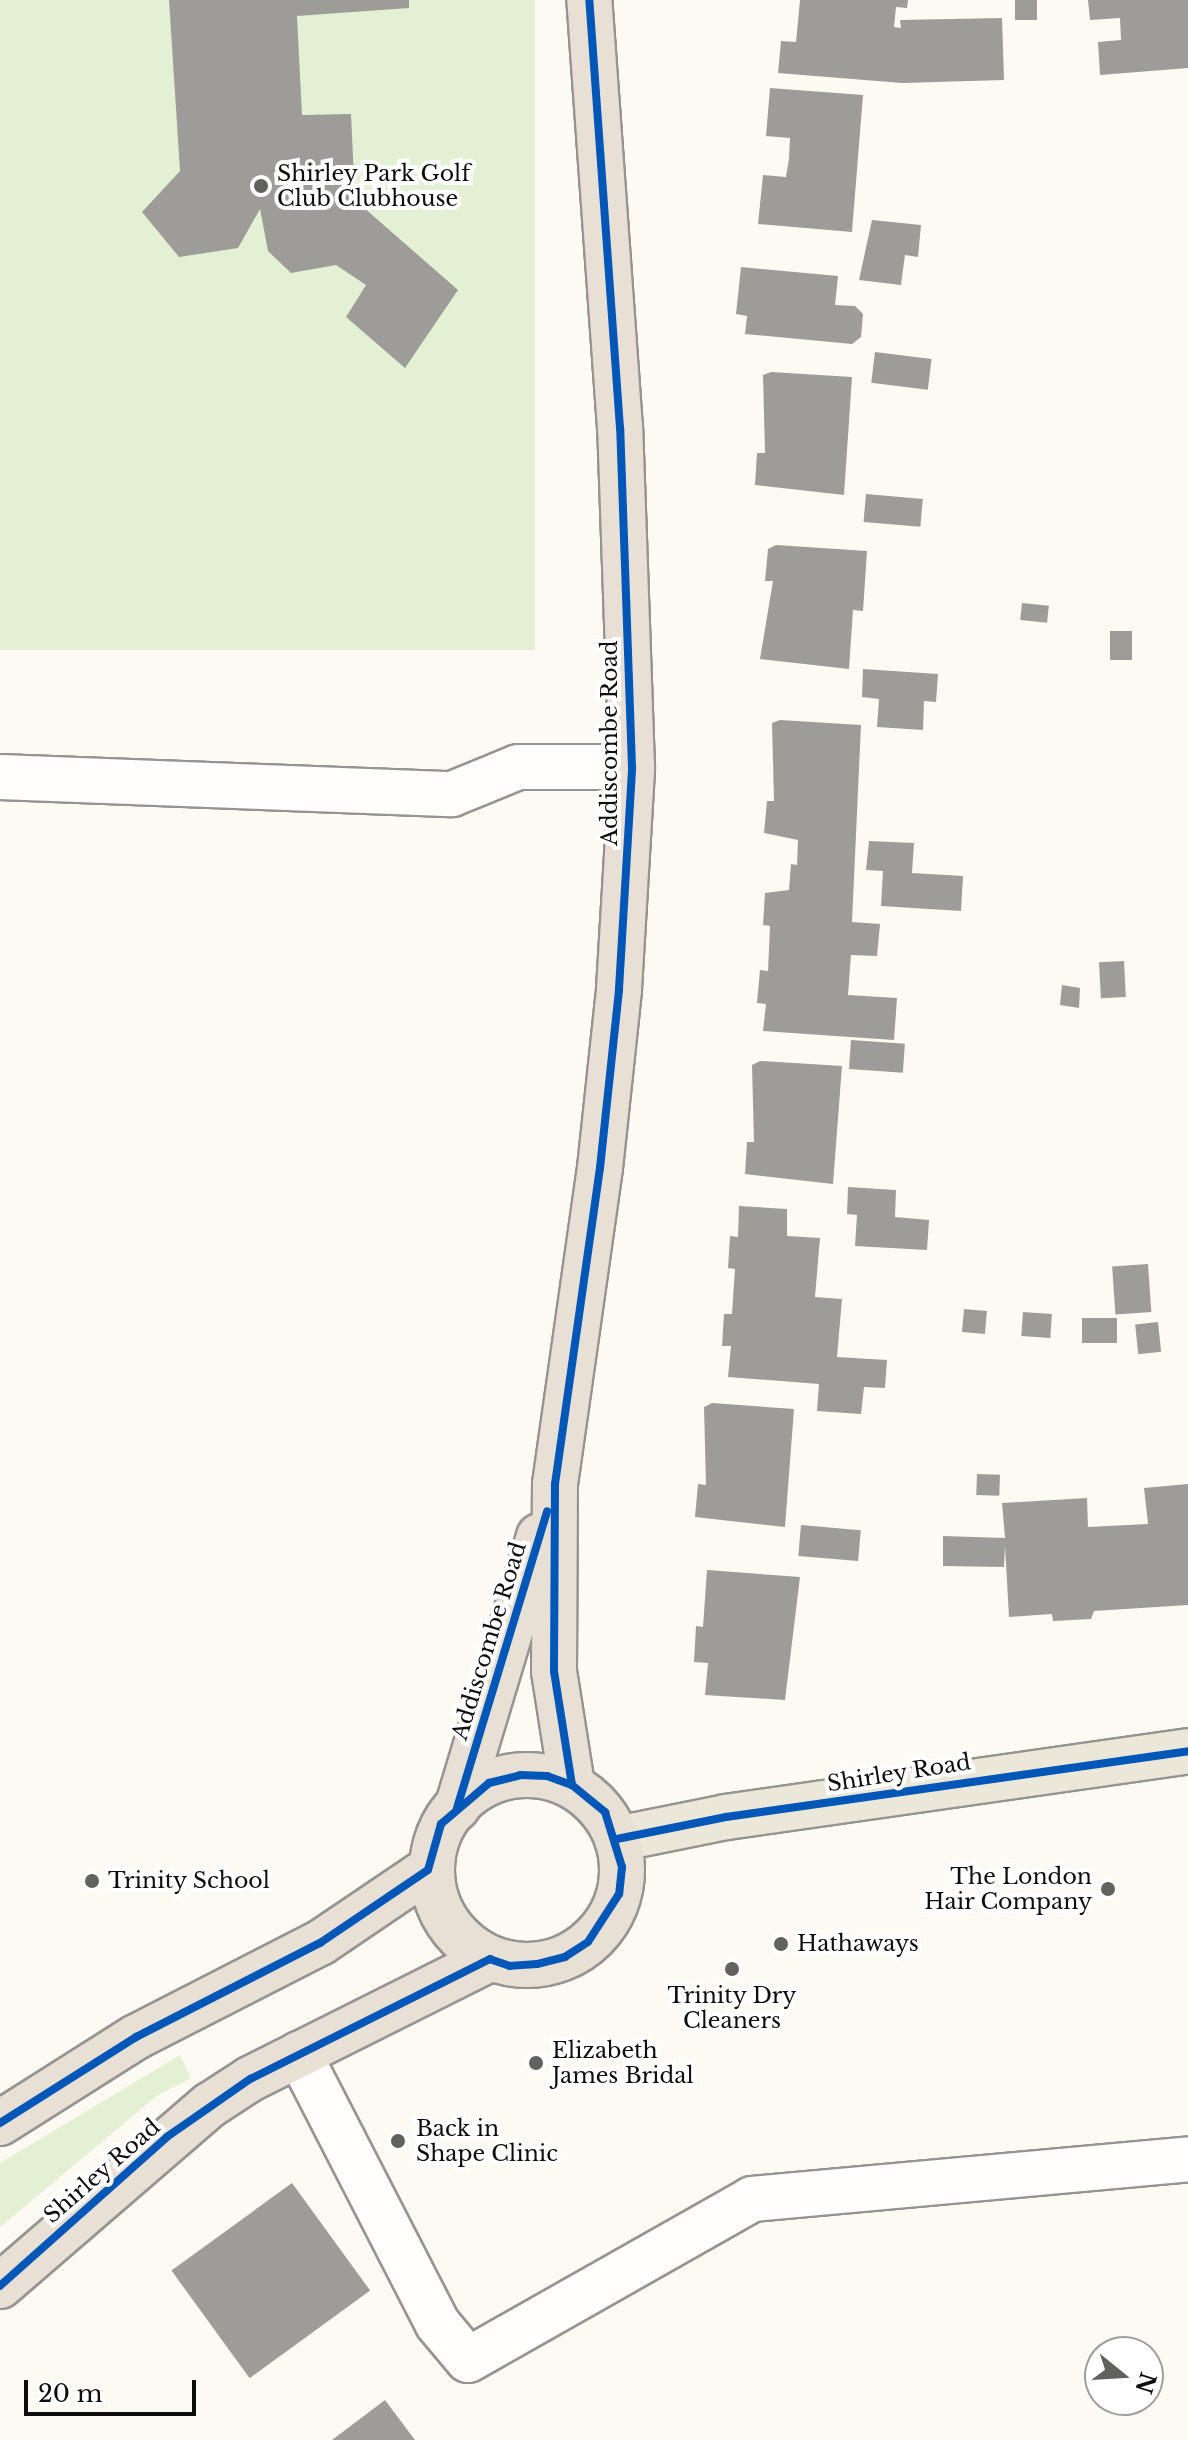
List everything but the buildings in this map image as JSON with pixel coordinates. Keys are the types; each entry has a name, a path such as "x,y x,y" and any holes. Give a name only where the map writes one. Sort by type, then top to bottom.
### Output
{"highway":[{"name":"Addiscombe Road","path":"572,1785 554,1671 555,1484 600,1168 619,989 632,767 620,428 589,0"},
{"name":"Addiscombe Road","path":"457,1808 555,1484"},
{"path":"520,1775 572,1785 605,1812 617,1839 622,1867 619,1894 588,1942 565,1957 510,1966 490,1959 457,1932 440,1905 428,1870 441,1824 457,1808 489,1783 520,1775"},
{"path":"0,2123 136,2037 320,1943 428,1870"},
{"name":"Shirley Road","path":"0,2286 167,2137 237,2088 490,1959"}],"main road":[{"name":"Shirley Road","path":"617,1839 726,1817 1188,1751"}],"street":[{"path":"0,777 452,794 518,767 632,767"},
{"path":"299,2054 437,2323 468,2360 752,2199 1188,2159"}],"green space":[{"path":"0,0 535,0 535,650 0,650"},
{"path":"180,2055 191,2078 158,2095 0,2227 0,2163"}],"cycle path":[{"path":"572,1785 554,1671 555,1484 600,1168 619,989 632,767 620,428 589,0"},
{"path":"457,1808 547,1511"},
{"path":"617,1839 726,1817 1188,1751"},
{"path":"0,2123 136,2037 320,1943 428,1870 441,1824 489,1783 520,1775 547,1776 572,1785 605,1812 622,1867 619,1894 588,1942 565,1957 537,1964 510,1966 490,1959 250,2079 167,2137 0,2286"}],"place":[{"name":"Shirley Park Golf Club Clubhouse","path":"261,186"},
{"name":"Trinity School","path":"92,1881"},
{"name":"The London Hair Company","path":"1108,1889"},
{"name":"Hathaways","path":"781,1944"},
{"name":"Trinity Dry Cleaners","path":"732,1969"},
{"name":"Elizabeth James Bridal","path":"536,2063"},
{"name":"Back in Shape Clinic","path":"398,2141"}]}
